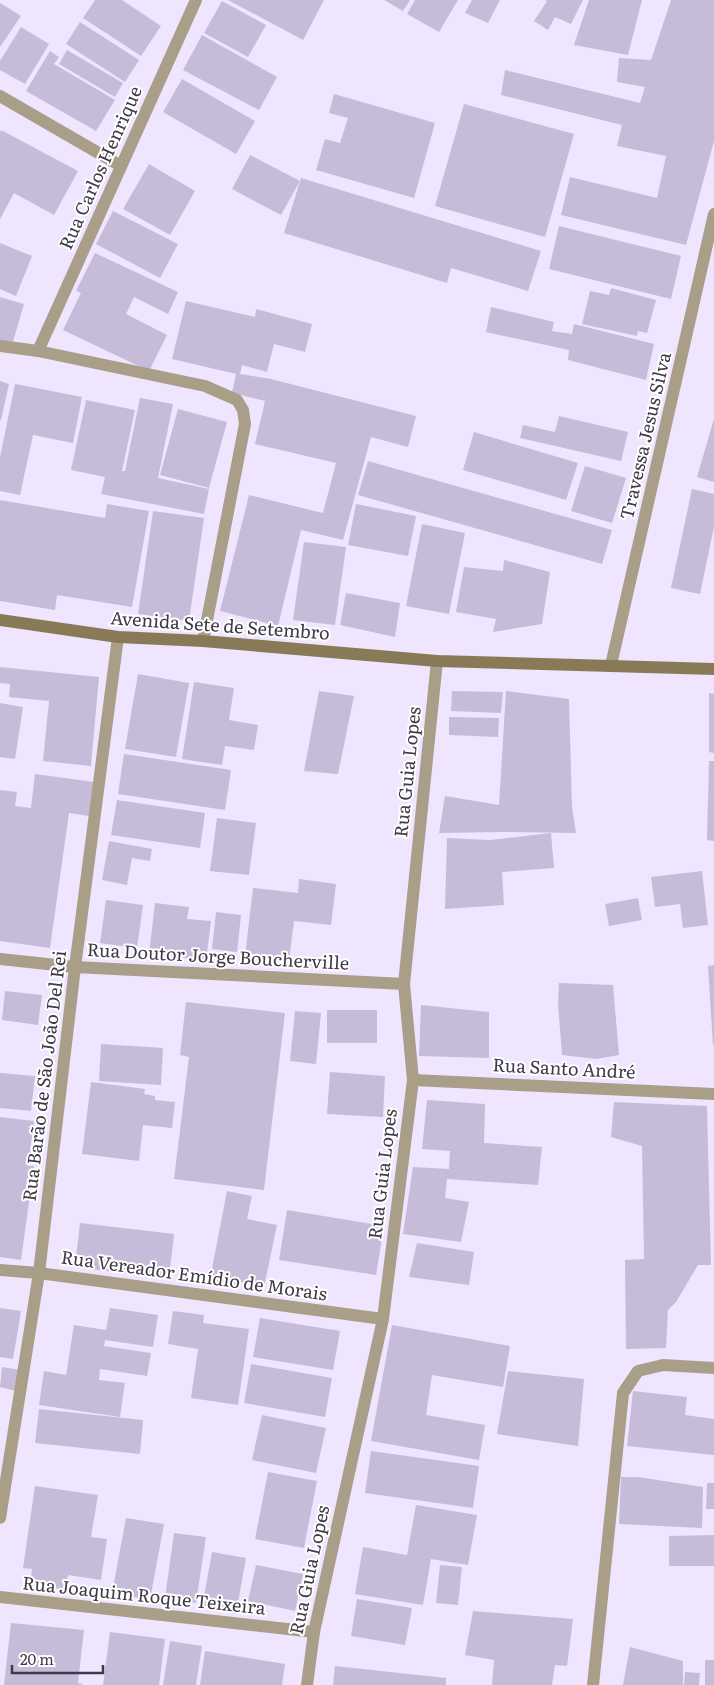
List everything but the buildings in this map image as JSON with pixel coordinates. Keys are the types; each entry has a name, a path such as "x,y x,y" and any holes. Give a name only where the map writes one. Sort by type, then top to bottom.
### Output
{"main road":[{"name":"Avenida Sete de Setembro","path":"0,620 118,637 203,641 437,661 714,669"}],"street":[{"name":"Rua Carlos Henrique","path":"38,352 196,0"},
{"path":"0,96 121,166"},
{"name":"Travessa Jesus Silva","path":"611,665 711,244 714,214"},
{"path":"0,346 205,386 237,400 243,410 245,424 203,641"},
{"name":"Rua Barão de São João Del Rei","path":"0,1518 38,1273 118,637"},
{"name":"Rua Guia Lopes","path":"306,1685 314,1632 383,1319 413,1080 404,984 437,661"},
{"name":"Rua Doutor Jorge Boucherville","path":"0,959 75,967 404,984"},
{"name":"Rua Santo André","path":"413,1080 714,1094"},
{"name":"Rua Vereador Emídio de Morais","path":"0,1270 38,1273 383,1319"},
{"path":"593,1685 623,1393 638,1371 663,1365 714,1368"},
{"name":"Rua Joaquim Roque Teixeira","path":"0,1598 314,1632"}]}
